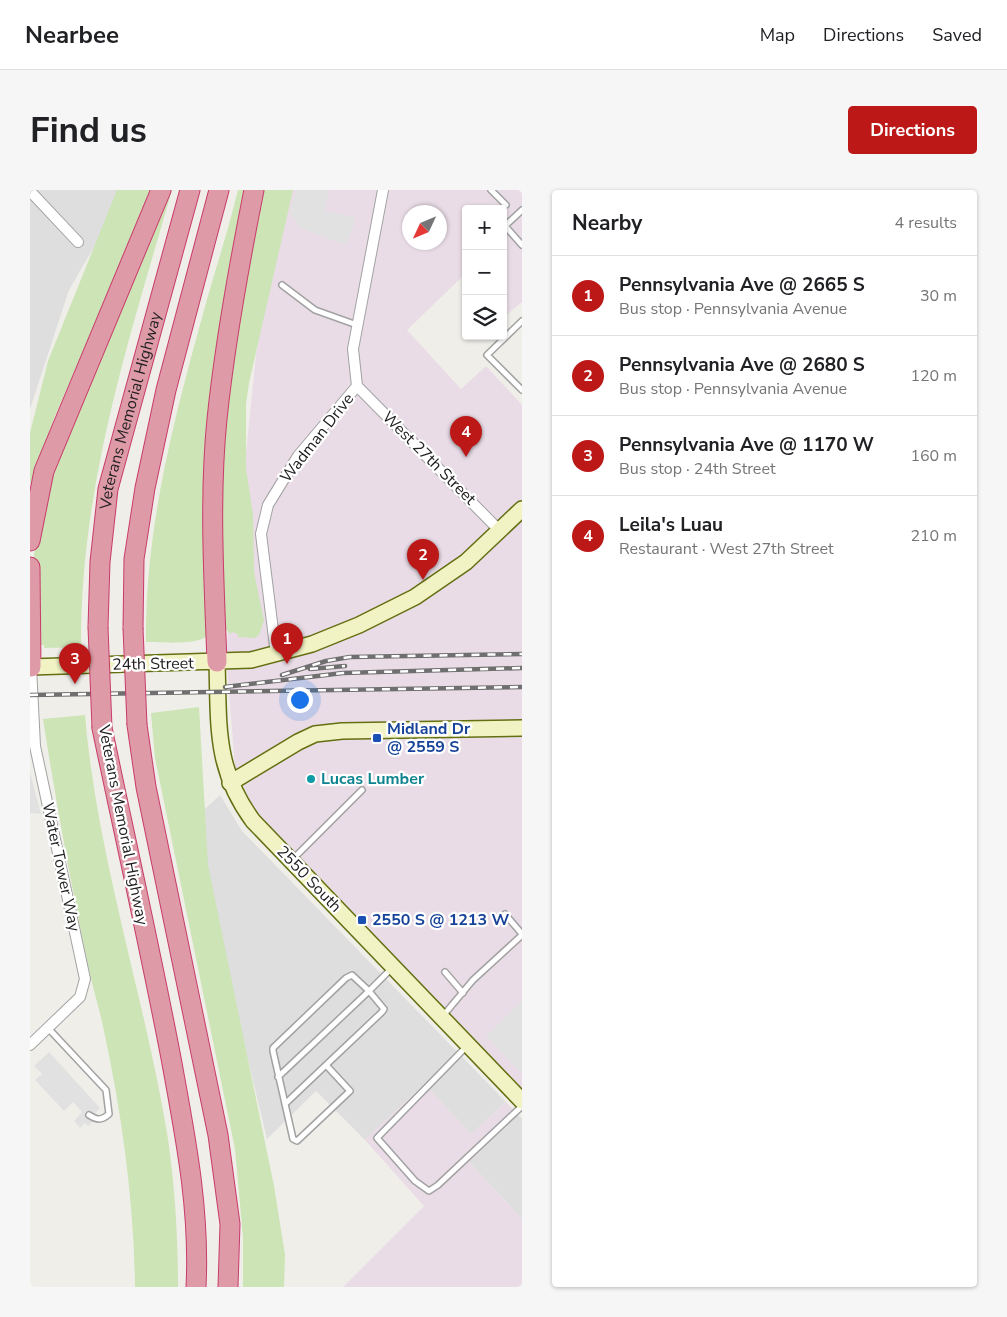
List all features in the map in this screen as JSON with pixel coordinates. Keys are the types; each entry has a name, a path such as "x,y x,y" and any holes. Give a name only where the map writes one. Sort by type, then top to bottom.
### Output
{"highway":[{"path":"30,541 44,471 161,190"},
{"name":"Veterans Memorial Highway","path":"190,190 108,489 100,562 98,627 102,728 165,1025 192,1172 198,1249 196,1287"},
{"name":"Veterans Memorial Highway","path":"219,190 166,390 145,488 134,559 133,628 137,725 150,807 218,1135 230,1224 228,1287"},
{"path":"217,662 212,540 217,420 240,257 254,190"},
{"path":"30,567 30,667"}],"main road":[{"name":"24th Street","path":"30,667 251,660 312,644 351,628 415,597 466,562 522,509"},
{"name":"2550 South","path":"217,662 220,742 224,765 240,803 253,821 522,1101"},
{"path":"230,783 298,742 315,734 342,730 522,728"}],"street":[{"path":"30,190 78,242"},
{"name":"Wadman Drive","path":"276,654 261,534 268,505 298,456 357,386 353,349 383,190"},
{"name":"West 27th Street","path":"357,386 500,531"},
{"name":"Water Tower Way","path":"30,667 35,746 85,979 80,997 30,1045"}],"lane":[{"path":"491,190 506,205"},
{"path":"522,210 505,226 522,245"},
{"path":"282,285 315,310 358,325"},
{"path":"522,321 487,355 522,390"},
{"path":"291,861 362,790"},
{"path":"441,1017 522,934 505,914"},
{"path":"278,1076 393,967"},
{"path":"445,972 463,993"},
{"path":"285,1104 384,1009 355,977 349,976 276,1045 273,1051 278,1076 293,1139 297,1141 350,1091 326,1065"},
{"path":"48,1028 106,1090 109,1114 103,1119 97,1120 89,1115"},
{"path":"468,1045 377,1138 381,1143 413,1178 429,1191 522,1106"}],"shaded area":[{"path":"30,190 127,190 69,290 30,409"},
{"path":"282,190 522,190 522,302 507,315 507,205 462,205 462,277 407,330 461,389 486,366 522,405 522,1094 257,815 235,768 226,651 256,355"},
{"path":"296,190 329,190 325,211 356,218 346,245 300,228 290,213"},
{"path":"30,772 41,814 30,813"},
{"path":"220,795 242,831 506,1102 471,1134 424,1084 365,1140 316,1091 267,1139 191,822"},
{"path":"522,1001 522,1074 486,1036"},
{"path":"49,1052 100,1108 95,1113 98,1117 88,1126 85,1123 80,1128 74,1121 82,1112 73,1102 64,1111 35,1080 42,1074 34,1066"},
{"path":"424,1084 471,1134 506,1102 518,1115 469,1162 522,1219 522,1287 343,1287 424,1206 365,1140"},
{"path":"518,1115 522,1118 522,1219 469,1162"}],"green space":[{"path":"117,190 153,190 55,416 30,484 30,433 48,361"},
{"path":"166,190 172,190 124,360 98,472 83,588 81,647 44,648 44,645 39,645 33,574 34,554 46,489"},
{"path":"238,190 248,190 236,263 209,634 204,638 189,642 146,642 150,558 163,476 181,395"},
{"path":"260,190 293,190 249,383 246,404 246,468 253,515 254,572 264,621 259,635 254,638 238,637 238,634 232,632 230,634 223,626 220,524 225,404"},
{"path":"199,707 208,865 274,1186 285,1255 284,1287 243,1287 243,1237 235,1149 155,758 151,713"},
{"path":"85,715 91,768 110,875 147,1033 168,1139 176,1213 178,1287 135,1287 126,1159 116,1094 76,907 43,719"}],"railway":[{"path":"282,675 326,661 350,657 522,654"},
{"path":"310,669 345,666"},
{"path":"225,687 343,673 522,668"},
{"path":"30,695 522,687"}],"place":[{"name":"Leila's Luau","path":"466,457"},
{"name":"Pennsylvania Ave @ 2680 S","path":"423,580"},
{"name":"Pennsylvania Ave @ 2665 S","path":"287,664"},
{"name":"Pennsylvania Ave @ 1170 W","path":"75,684"},
{"name":"Midland Dr @ 2559 S","path":"377,738"},
{"name":"Lucas Lumber","path":"311,779"},
{"name":"2550 S @ 1213 W","path":"362,920"}]}
